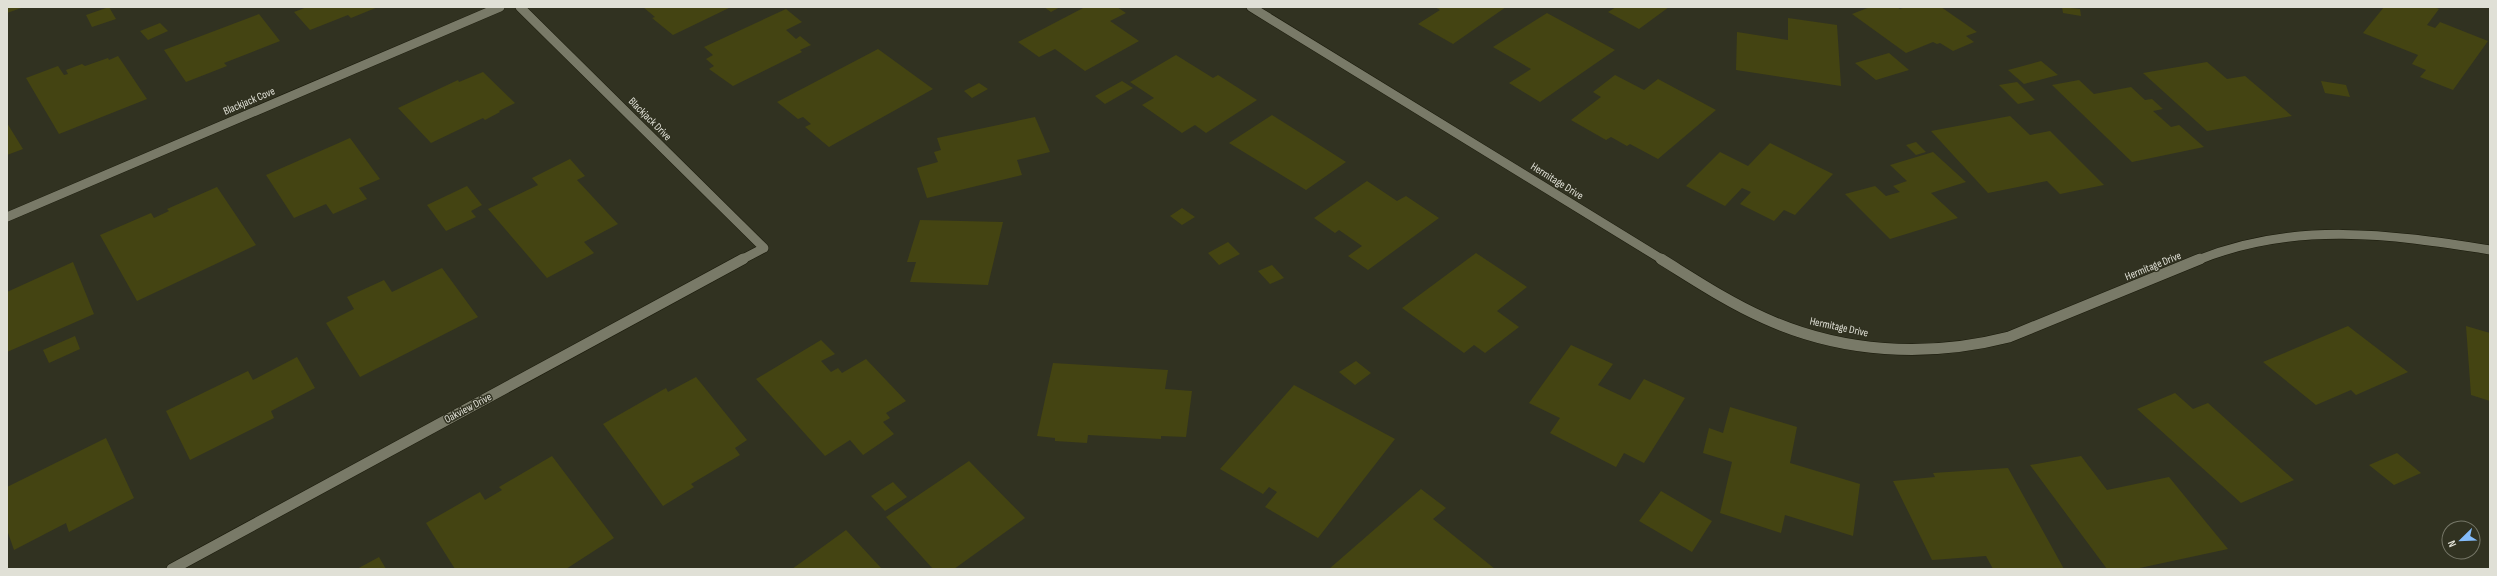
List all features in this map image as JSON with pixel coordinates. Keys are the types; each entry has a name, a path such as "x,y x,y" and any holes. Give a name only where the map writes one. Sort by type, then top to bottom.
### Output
{"street":[{"name":"Blackjack Cove","path":"7,216 500,7"},
{"name":"Blackjack Drive","path":"520,7 764,248"},
{"name":"Hermitage Drive","path":"1251,7 1724,298 1779,324 1823,338 1898,351 1958,349 1984,345 2009,337 2226,249 2279,238 2341,233 2409,237 2490,250"},
{"name":"Oakview Drive","path":"172,569 764,248"}],"building":[{"path":"7,7 24,7 7,13"},
{"path":"109,7 116,19 92,27 86,15"},
{"path":"307,7 378,7 351,18 348,15 310,30 294,12"},
{"path":"643,7 731,7 673,35 652,18 655,17"},
{"path":"1044,7 1060,7 1051,12"},
{"path":"1085,7 1117,7 1126,13 1110,21 1139,41 1085,71 1055,49 1039,57 1018,42"},
{"path":"1435,7 1506,7 1453,44 1418,24 1440,10"},
{"path":"1616,7 1669,7 1639,29 1608,12"},
{"path":"1870,7 1897,7 1900,9 1905,7 1941,7 1977,32 1966,36 1974,42 1953,51 1940,43 1937,44 1933,42 1906,53 1852,14"},
{"path":"2062,7 2080,9 2081,16 2063,13"},
{"path":"2384,7 2434,7 2439,9 2427,25 2435,28 2440,22 2488,41 2453,90 2420,77 2426,70 2412,64 2418,55 2363,33"},
{"path":"786,9 802,22 786,30 796,39 800,36 811,45 800,50 802,52 733,86 709,69 714,66 706,59 713,55 704,47"},
{"path":"1547,13 1615,50 1540,102 1509,83 1531,69 1493,47"},
{"path":"259,14 280,41 224,63 227,66 186,82 164,50"},
{"path":"1788,18 1837,25 1841,86 1736,70 1737,32 1788,40"},
{"path":"160,23 168,31 148,40 140,31"},
{"path":"878,49 933,89 829,147 805,127 811,124 803,117 798,119 777,102"},
{"path":"1889,53 1909,70 1876,80 1855,63"},
{"path":"1176,55 1213,78 1218,75 1257,100 1206,133 1195,125 1182,133 1142,105 1154,98 1130,82"},
{"path":"118,56 147,99 59,134 26,78 58,66 64,75 68,74 66,70 82,64 85,66 108,58 109,60"},
{"path":"2041,61 2058,75 2024,84 2008,70"},
{"path":"2207,62 2227,79 2245,76 2292,116 2207,131 2143,73"},
{"path":"483,72 515,103 485,120 483,118 431,143 398,108 458,80 459,82"},
{"path":"1615,75 1644,90 1658,79 1716,110 1658,159 1630,144 1627,146 1611,137 1606,140 1571,120 1601,97 1593,92"},
{"path":"2079,80 2094,94 2131,87 2145,100 2152,99 2163,109 2153,111 2171,127 2179,125 2204,147 2132,162 2052,85"},
{"path":"1122,81 1133,88 1105,104 1095,96"},
{"path":"2321,81 2346,85 2350,97 2325,93"},
{"path":"2017,82 2035,100 2018,104 1999,85"},
{"path":"979,83 988,89 972,98 964,91"},
{"path":"1272,115 1346,162 1306,190 1229,143"},
{"path":"2010,116 2030,135 2050,131 2104,185 2060,194 2047,181 1988,193 1931,131"},
{"path":"1035,117 1050,152 1017,160 1022,175 927,198 917,168 938,162 934,152 941,150 937,138"},
{"path":"7,123 23,149 7,155"},
{"path":"350,138 380,179 359,188 367,199 333,214 326,204 294,218 266,175"},
{"path":"1916,142 1926,152 1916,155 1906,145"},
{"path":"1770,143 1833,174 1795,215 1784,210 1774,221 1740,204 1751,192 1742,188 1725,206 1686,186 1720,152 1748,166"},
{"path":"1933,152 1966,182 1931,193 1958,218 1890,239 1845,194 1875,186 1886,196 1900,192 1893,186 1907,181 1890,165"},
{"path":"570,159 585,176 577,180 618,224 584,242 594,253 547,278 488,209 538,185 532,178"},
{"path":"1367,181 1397,201 1406,196 1439,218 1368,270 1348,256 1362,246 1339,230 1335,233 1314,218"},
{"path":"467,186 482,205 471,211 476,217 446,231 427,205"},
{"path":"217,187 256,245 137,301 100,235 151,213 154,218 169,211 167,209"},
{"path":"1182,208 1195,217 1182,225 1170,216"},
{"path":"920,220 1003,222 988,285 910,282 916,262 907,262"},
{"path":"1228,242 1240,254 1219,265 1208,253"},
{"path":"1476,253 1527,287 1497,311 1519,327 1485,353 1474,345 1464,353 1402,308"},
{"path":"73,262 94,314 7,352 7,292"},
{"path":"1272,265 1284,278 1270,284 1258,271"},
{"path":"442,268 478,317 360,377 326,323 354,309 347,297 384,280 392,292"},
{"path":"2348,326 2408,372 2356,395 2351,390 2316,405 2263,362"},
{"path":"2466,326 2490,333 2490,401 2471,395"},
{"path":"75,336 80,349 49,363 43,350"},
{"path":"821,340 835,354 821,361 831,372 838,368 842,373 866,359 906,401 886,413 890,418 883,422 894,434 863,455 850,440 825,456 756,379"},
{"path":"1571,345 1613,364 1598,385 1630,400 1644,379 1685,398 1644,463 1624,453 1616,467 1550,433 1560,418 1529,403"},
{"path":"297,357 315,388 271,411 274,418 190,460 166,411 248,371 253,380"},
{"path":"1356,361 1371,373 1355,385 1339,372"},
{"path":"1053,363 1168,370 1165,389 1192,391 1186,437 1161,436 1161,439 1088,435 1087,443 1055,441 1055,438 1037,436"},
{"path":"696,377 747,440 735,448 740,455 691,484 694,487 663,506 603,424 666,388 668,392"},
{"path":"1294,385 1395,439 1318,538 1265,507 1277,492 1269,487 1263,494 1220,469"},
{"path":"2175,393 2193,409 2208,403 2294,480 2241,503 2137,409"},
{"path":"1730,407 1797,427 1790,463 1860,484 1853,536 1785,515 1781,533 1720,513 1732,462 1703,453 1709,428 1723,433"},
{"path":"106,438 134,498 69,532 66,523 14,550 7,530 7,487"},
{"path":"2397,453 2421,473 2394,485 2369,465"},
{"path":"552,456 614,538 566,569 455,569 426,523 480,492 485,500 502,490 499,487"},
{"path":"2081,456 2107,490 2169,477 2228,549 2135,569 2107,569 2030,465"},
{"path":"969,461 1025,518 954,569 933,569 886,517"},
{"path":"2008,468 2064,569 1993,569 1986,556 1932,560 1893,481 1935,477 1933,473"},
{"path":"893,482 907,497 885,511 871,496"},
{"path":"1421,489 1446,508 1433,519 1495,569 1329,569"},
{"path":"1661,491 1712,521 1692,552 1639,521"},
{"path":"846,530 882,569 792,569"},
{"path":"379,557 386,569 357,569"}]}
